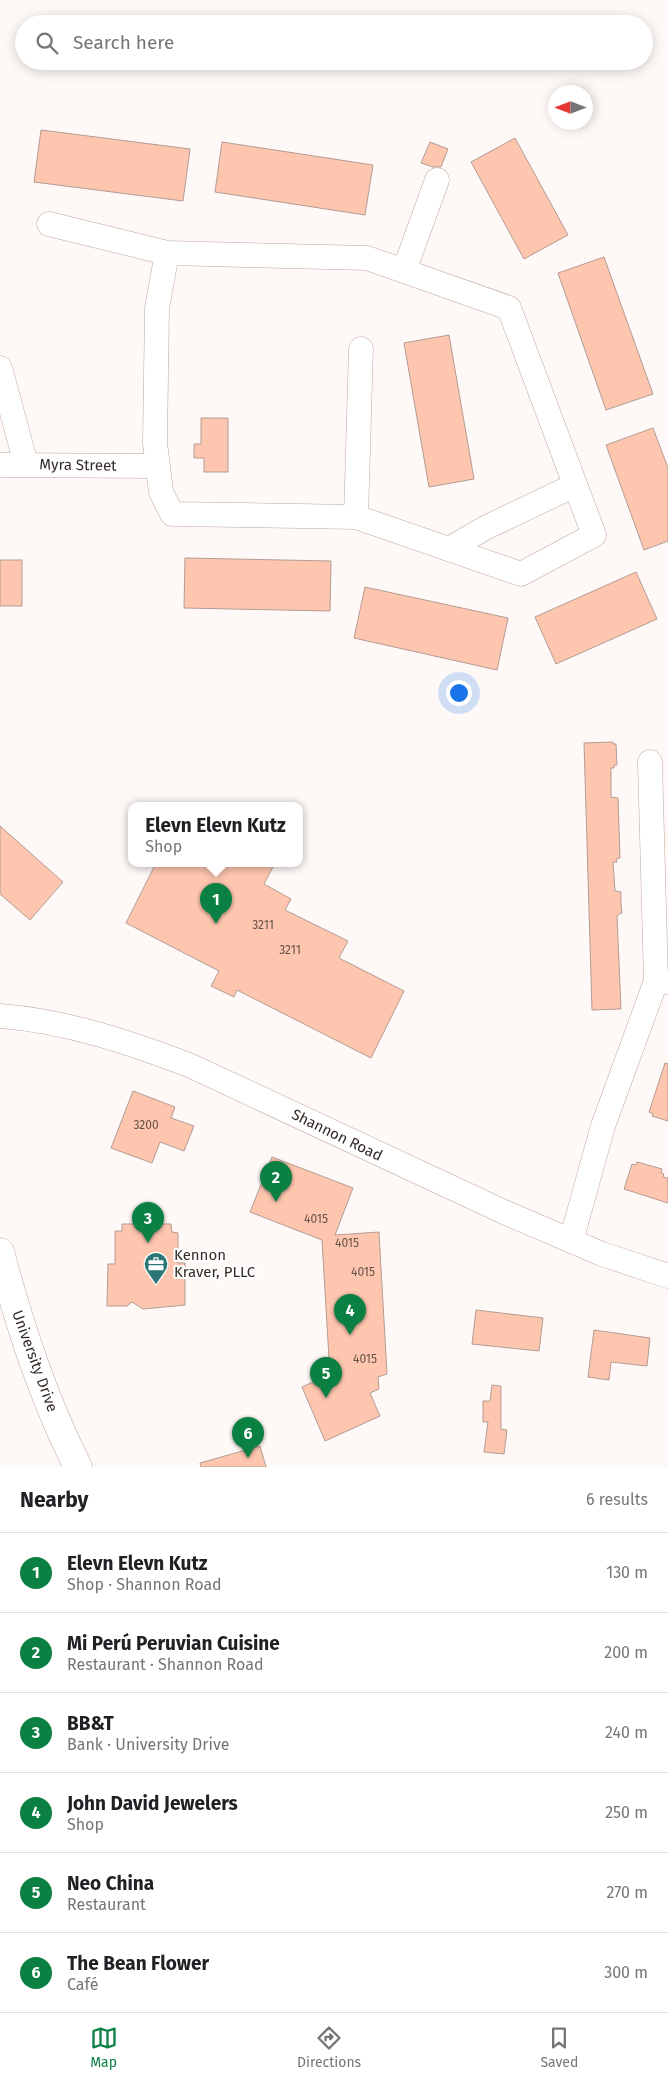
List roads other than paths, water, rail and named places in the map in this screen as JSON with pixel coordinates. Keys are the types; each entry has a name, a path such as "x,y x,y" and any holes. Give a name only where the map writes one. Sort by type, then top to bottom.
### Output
{"main road":[{"name":"University Drive","path":"0,1252 33,1362 51,1410 78,1467"}],"street":[{"path":"404,271 437,180"},
{"path":"49,224 167,253 367,258 509,308 594,535 521,574 356,517 172,514 161,492 156,466 155,443 157,308 167,253"},
{"path":"356,517 361,349"},
{"path":"0,368 26,464"},
{"name":"Myra Street","path":"0,465 156,466"},
{"path":"449,549 485,528 575,485"},
{"path":"571,1241 603,1126 662,982 650,762"},
{"name":"Shannon Road","path":"0,1016 43,1021 84,1029 190,1065 414,1171 571,1241 668,1276"}],"place":[{"name":"Elevn Elevn Kutz","path":"216,924"},
{"name":"Mi Perú Peruvian Cuisine","path":"276,1202"},
{"name":"BB&T","path":"148,1243"},
{"name":"Kennon Kraver, PLLC","path":"156,1285"},
{"name":"John David Jewelers","path":"350,1335"},
{"name":"Neo China","path":"326,1398"},
{"name":"The Bean Flower","path":"248,1458"}]}
